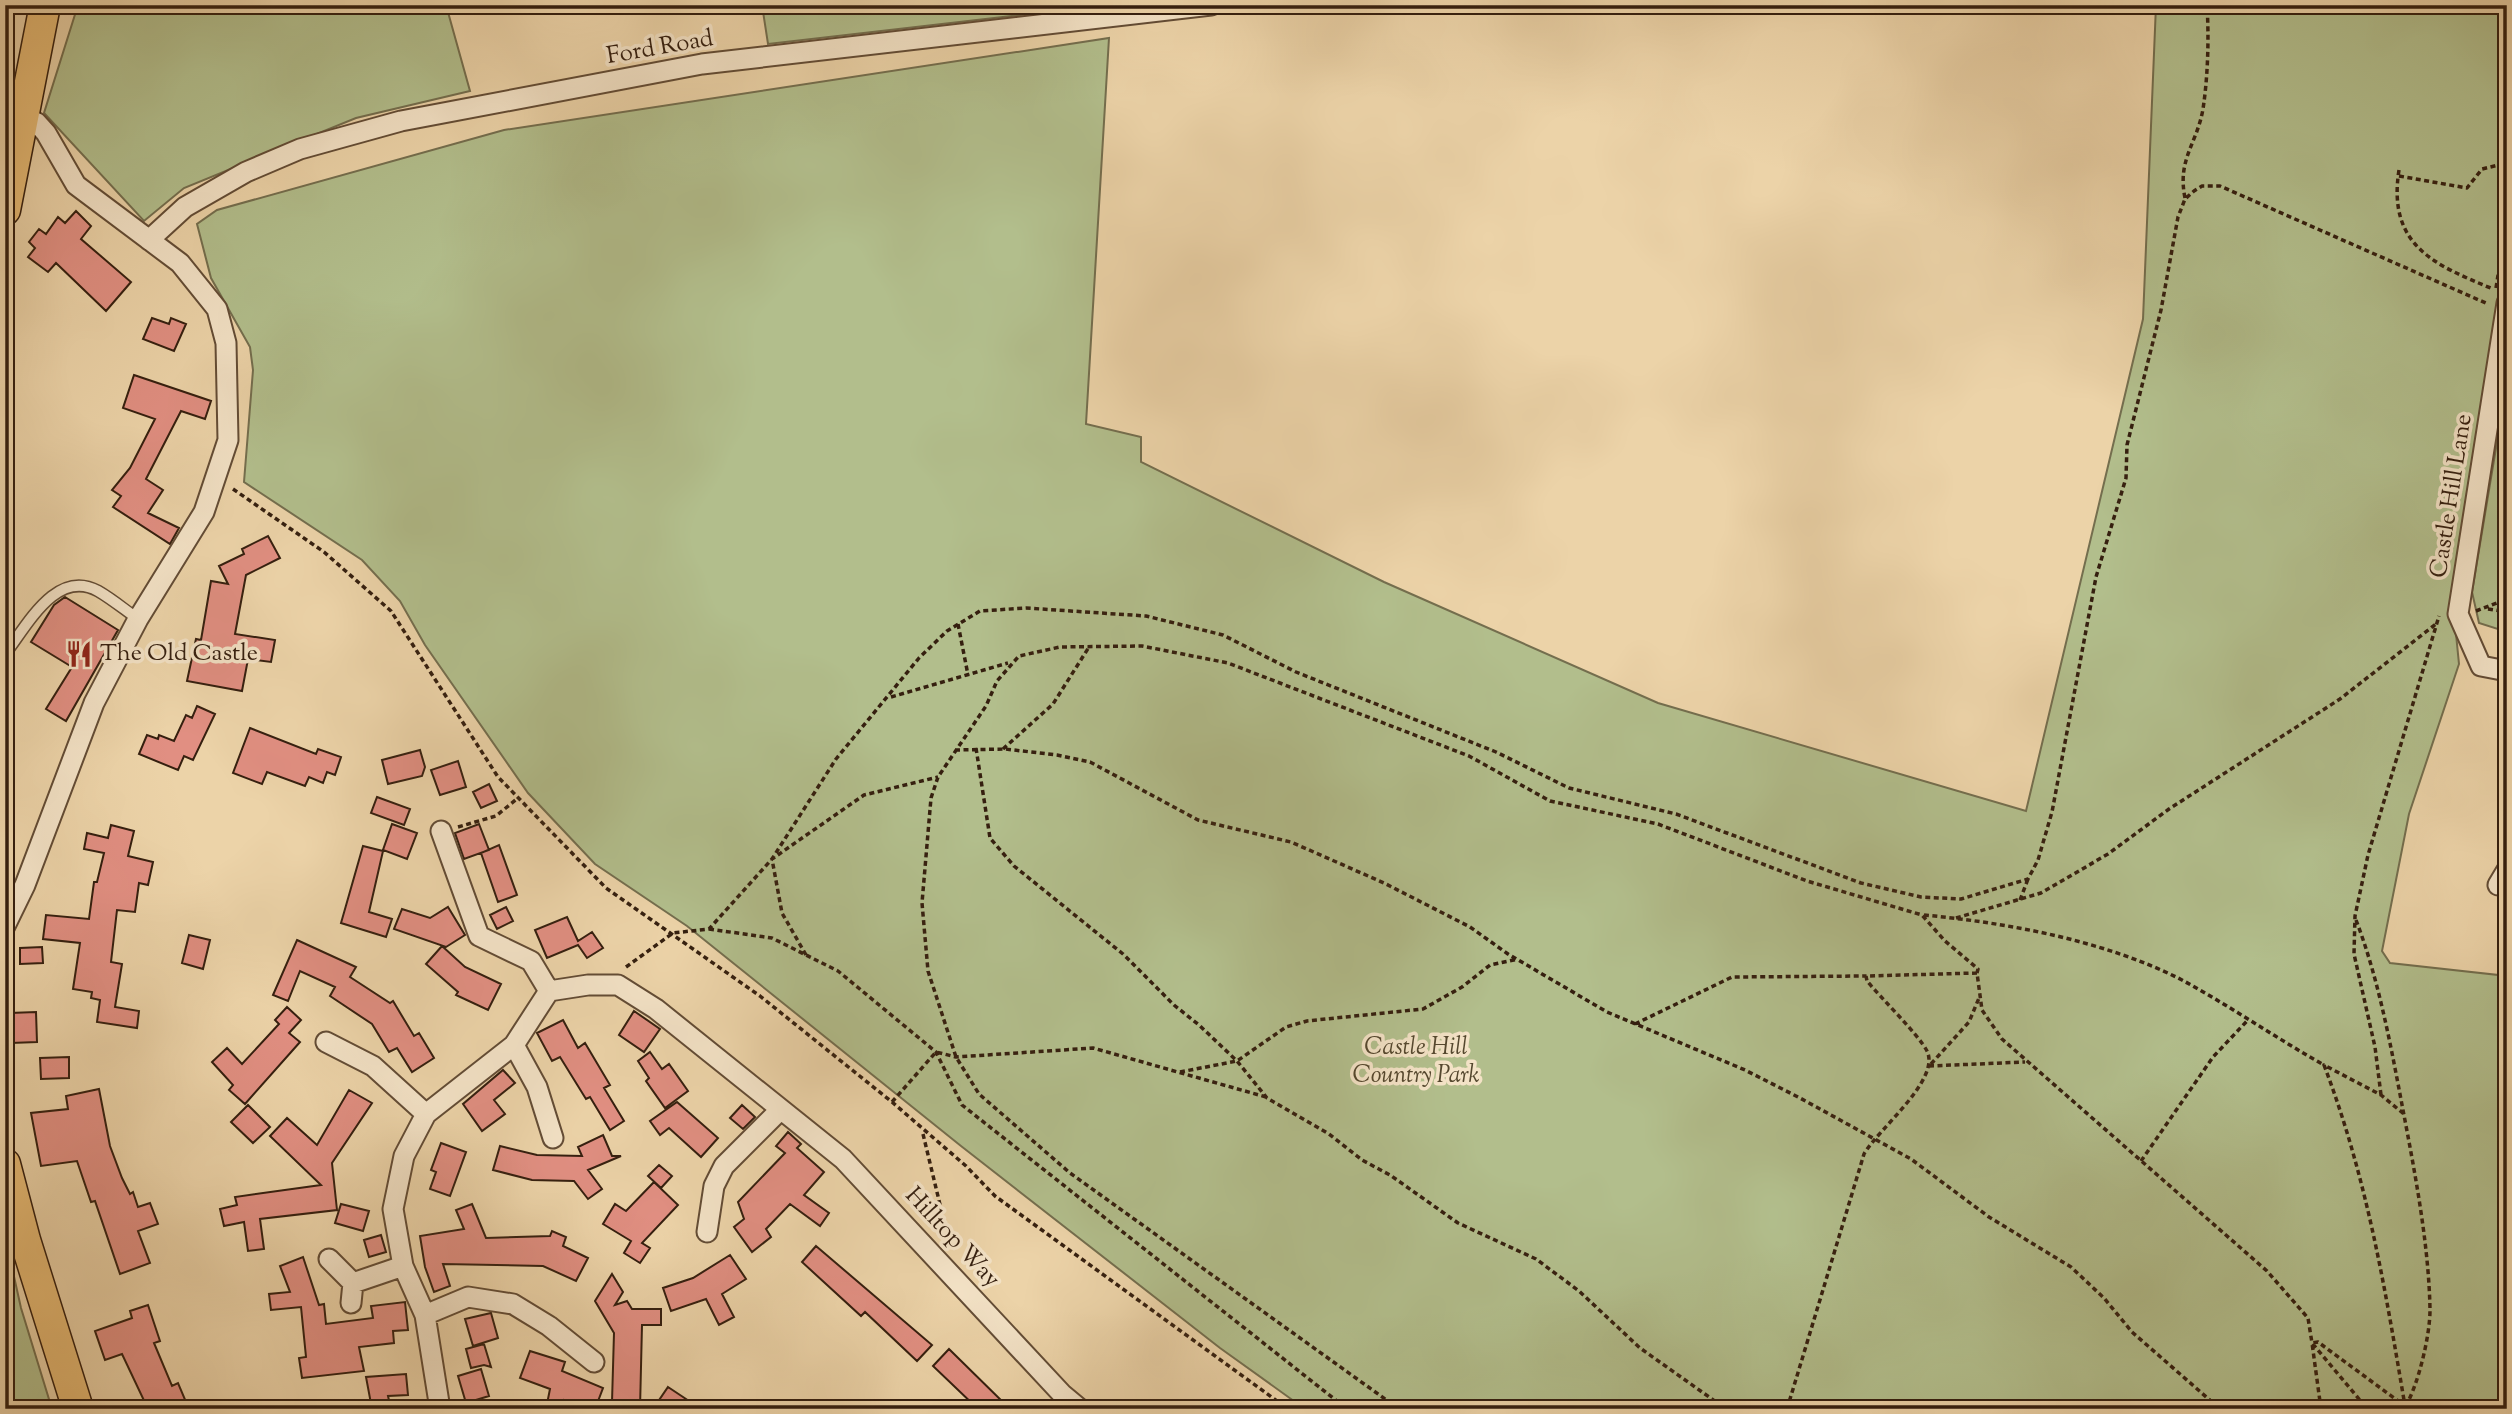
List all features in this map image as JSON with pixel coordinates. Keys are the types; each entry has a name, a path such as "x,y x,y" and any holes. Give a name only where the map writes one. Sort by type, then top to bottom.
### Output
{"main road":[{"path":"5,210 11,151 24,117 45,5"},
{"path":"5,1164 25,1240 78,1409"}],"street":[{"name":"Ford Road","path":"149,240 185,207 246,172 300,149 401,121 702,64 1211,5"},
{"path":"5,926 25,885 94,703 138,619 204,512 217,480 228,440 226,344 217,309 193,275 76,185 46,133 37,123 24,117"},
{"name":"Castle Hill Lane","path":"2498,300 2458,614 2481,666 2507,671"},
{"path":"441,831 479,936 531,961 549,991"},
{"path":"440,1409 425,1315 403,1266 393,1209 404,1156 426,1114 514,1045 549,991 588,985 618,985"},
{"name":"Hilltop Way","path":"618,985 656,1009 779,1111 843,1159 1062,1394 1080,1409"},
{"path":"326,1042 373,1066 426,1114"},
{"path":"514,1045 537,1087 553,1138"},
{"path":"707,1232 714,1186 724,1166 779,1111"},
{"path":"329,1259 353,1283"},
{"path":"353,1283 403,1266"},
{"path":"351,1303 353,1283"},
{"path":"425,1315 468,1297 513,1304 549,1326 594,1362"}],"lane":[{"path":"5,654 51,594 73,584 96,590 138,619"}],"path":[{"path":"2020,901 2038,860 2052,812 2096,577 2126,478 2127,445 2161,310 2178,217 2185,199 2186,153 2199,128 2203,106 2207,5"},
{"path":"2498,300 2433,263 2418,248 2399,208 2399,173 2467,188 2482,169 2507,163"},
{"path":"2185,199 2202,186 2220,186 2498,300"},
{"path":"217,480 324,552 391,611 498,777 606,888 760,996 892,1102 923,1132 966,1166 995,1196 1288,1409"},
{"path":"1956,918 2020,901 2068,879 2340,699 2437,623 2458,614 2488,609 2507,599"},
{"path":"709,929 772,859 836,759 919,658 958,624 979,611 1026,608 1146,616 1223,635 1296,671 1496,752 1569,788 1676,814 1861,883 1921,897 1961,899 2028,879"},
{"path":"2488,609 2507,612"},
{"path":"2381,1095 2375,1047 2354,954 2355,916 2372,844 2437,623"},
{"path":"958,624 968,674"},
{"path":"889,697 1010,662 1032,651 1090,646 1142,646 1228,663 1469,756 1550,802 1658,824 1807,881 1922,915 2042,932 2142,964 2181,980 2247,1021 2381,1095 2404,1114"},
{"path":"1003,749 1053,704 1090,646"},
{"path":"1010,662 997,681 986,706 938,777 931,797 922,903 928,971 956,1057 979,1094 1070,1173 1399,1409"},
{"path":"976,748 990,838 1024,874 1123,954 1237,1061 1266,1098"},
{"path":"956,750 1003,749 1090,762 1198,820 1291,842 1470,927 1607,1012 1745,1070 1911,1160 1989,1217 2071,1267 2104,1298 2133,1332 2220,1409"},
{"path":"772,859 864,795 938,777"},
{"path":"441,831 496,816 518,798"},
{"path":"772,859 782,913 806,955"},
{"path":"1922,915 1945,941 1978,969 1979,996 1990,1025 2026,1062 2267,1270 2308,1318 2321,1409"},
{"path":"2355,916 2366,946 2416,1170 2430,1312 2414,1392 2404,1408"},
{"path":"618,985 625,968 673,933 709,929 772,939 838,971 936,1052 962,1105 1347,1409"},
{"path":"1178,1072 1237,1061 1286,1027 1307,1021 1423,1009 1462,987 1490,965 1518,959"},
{"path":"1635,1024 1732,977 1977,973"},
{"path":"1866,976 1867,981 1926,1050 1929,1066"},
{"path":"1787,1409 1864,1153 1872,1139 1921,1086 1929,1066 1969,1022 1979,996"},
{"path":"2141,1161 2213,1058 2247,1021"},
{"path":"936,1052 956,1057 1093,1048 1266,1098 1329,1134 1362,1160 1390,1175 1458,1223 1536,1259 1579,1291 1640,1348 1726,1409"},
{"path":"892,1102 936,1052"},
{"path":"1929,1066 2026,1062"},
{"path":"2324,1065 2349,1131 2360,1173 2383,1274 2404,1408"},
{"path":"923,1132 957,1280"},
{"path":"2312,1343 2318,1342 2404,1408"},
{"path":"2312,1343 2359,1399 2362,1409"}],"green space":[{"path":"78,5 446,5 470,91 356,118 184,188 144,221 44,113"},
{"path":"762,5 1108,5 768,44"},
{"name":"Castle Hill Country Park","path":"2156,5 2507,5 2507,264 2453,604 2459,664 2409,814 2382,951 2390,963 2507,976 2507,1409 1305,1409 1220,1348 961,1146 687,926 595,864 528,793 425,645 400,601 362,560 244,482 253,370 250,347 211,278 197,224 217,210 504,130 1109,38 1086,424 1141,437 1141,462 1384,582 1658,703 2026,811 2143,319"},
{"path":"2507,382 2507,632 2479,623 2472,592"},
{"path":"5,1236 21,1308 52,1409 5,1409"}],"building":[{"path":"76,211 91,226 81,239 131,282 106,311 56,263 48,272 28,257 35,248 29,242 39,229 46,234 58,217 65,223"},
{"path":"152,318 169,324 171,318 186,324 174,351 143,339"},
{"path":"134,375 211,401 205,419 181,411 146,479 163,490 148,513 179,528 170,544 113,507 121,496 112,490 130,468 155,419 123,408"},
{"path":"268,536 280,558 246,575 235,634 275,640 271,662 248,659 242,691 187,681 196,639 201,640 211,581 228,584 219,566 244,554 242,549"},
{"name":"The Old Castle","path":"65,597 118,630 66,721 46,709 72,667 31,642 54,605"},
{"path":"197,706 215,714 193,760 184,756 178,770 139,754 147,735 158,739 159,735 174,741 186,715 192,718"},
{"path":"250,728 316,754 318,749 341,757 335,775 327,772 323,783 309,777 305,786 267,772 262,784 233,773"},
{"path":"420,750 425,767 422,776 388,784 382,760"},
{"path":"458,761 466,787 440,795 431,770"},
{"path":"489,784 497,801 481,808 473,792"},
{"path":"377,797 410,809 404,825 371,813"},
{"path":"392,824 417,833 407,859 383,850"},
{"path":"479,824 489,850 464,859 455,833"},
{"path":"111,825 134,831 128,856 153,862 148,885 139,883 135,912 117,910 111,962 122,964 115,1007 139,1011 137,1028 97,1022 100,1000 91,998 92,992 73,989 80,943 43,939 46,915 89,919 94,882 97,882 104,853 84,849 87,833 108,838"},
{"path":"499,845 517,895 498,902 481,853"},
{"path":"363,846 383,851 369,912 392,919 386,937 341,923"},
{"path":"448,907 465,935 446,947 394,929 402,909 430,918"},
{"path":"506,907 513,921 497,929 490,915"},
{"path":"567,917 578,941 592,932 603,948 587,958 578,945 547,958 535,930"},
{"path":"189,935 210,940 203,969 182,963"},
{"path":"297,940 356,967 350,977 390,1003 393,1001 414,1036 419,1033 434,1058 412,1072 397,1048 389,1052 372,1024 330,996 335,987 300,971 288,1001 273,995"},
{"path":"442,946 465,967 501,984 488,1010 456,995 458,992 426,964"},
{"path":"42,947 43,963 20,964 20,948"},
{"path":"287,1007 301,1020 289,1033 300,1042 245,1104 229,1090 233,1085 212,1062 227,1048 242,1064 279,1024 275,1020"},
{"path":"634,1011 660,1029 644,1052 619,1035"},
{"path":"36,1012 37,1042 11,1043 10,1013"},
{"path":"563,1020 578,1048 585,1043 610,1085 604,1088 624,1121 610,1130 590,1097 586,1099 560,1057 552,1061 537,1033"},
{"path":"650,1052 662,1069 669,1064 688,1091 665,1108 646,1081 649,1078 638,1061"},
{"path":"69,1057 69,1078 41,1079 40,1058"},
{"path":"503,1070 515,1083 494,1100 505,1114 482,1131 463,1104"},
{"path":"99,1089 110,1146 122,1178 130,1194 133,1192 138,1207 150,1203 158,1224 138,1231 150,1263 120,1274 95,1201 91,1202 77,1161 41,1166 31,1113 68,1109 66,1096"},
{"path":"349,1090 372,1103 332,1163 337,1210 260,1219 264,1249 248,1251 244,1222 224,1226 220,1209 237,1205 235,1197 321,1185 270,1136 287,1118 317,1145"},
{"path":"677,1102 718,1138 701,1157 669,1128 660,1135 650,1121"},
{"path":"248,1105 270,1127 253,1143 231,1122"},
{"path":"742,1105 755,1117 743,1129 730,1118"},
{"path":"788,1132 801,1144 797,1148 824,1172 804,1195 829,1213 820,1226 790,1204 766,1229 771,1237 752,1252 734,1227 744,1219 738,1202 785,1153 776,1146"},
{"path":"603,1135 612,1156 621,1156 588,1170 602,1189 588,1199 574,1181 532,1180 493,1170 500,1146 537,1155 582,1156 578,1147"},
{"path":"441,1143 466,1152 450,1196 430,1189 436,1172 431,1170"},
{"path":"659,1165 672,1176 661,1188 648,1176"},
{"path":"654,1182 678,1205 642,1243 650,1248 640,1263 624,1253 631,1241 603,1224 615,1204 626,1211"},
{"path":"341,1204 369,1211 363,1231 335,1223"},
{"path":"472,1204 486,1238 550,1236 552,1231 566,1237 563,1246 588,1258 576,1281 543,1266 443,1264 450,1286 434,1292 425,1267 420,1236 464,1229 456,1210"},
{"path":"381,1235 386,1252 369,1257 364,1240"},
{"path":"816,1246 932,1345 917,1361 865,1312 861,1316 802,1262"},
{"path":"730,1255 746,1279 722,1294 734,1317 719,1325 706,1299 671,1311 663,1288 693,1278"},
{"path":"303,1257 319,1305 324,1304 326,1324 373,1318 371,1306 405,1302 408,1330 393,1331 394,1343 359,1347 364,1371 302,1378 299,1358 306,1357 301,1307 271,1310 269,1294 290,1292 280,1266"},
{"path":"612,1274 623,1292 615,1305 627,1301 632,1309 661,1309 661,1325 642,1325 640,1409 619,1409 612,1402 614,1333 595,1301"},
{"path":"148,1305 160,1341 154,1343 172,1386 178,1383 189,1409 148,1409 122,1354 105,1360 95,1331 132,1318 130,1311"},
{"path":"491,1313 498,1338 473,1346 465,1319"},
{"path":"484,1344 491,1367 484,1365 471,1368 466,1349"},
{"path":"949,1349 1010,1409 978,1409 933,1366"},
{"path":"530,1351 565,1362 562,1371 603,1388 595,1409 564,1400 562,1409 546,1409 550,1389 520,1378"},
{"path":"481,1369 489,1396 466,1403 458,1376"},
{"path":"406,1374 408,1395 388,1396 391,1409 372,1409 366,1377"},
{"path":"668,1387 701,1409 653,1409"}],"place":[{"name":"The Old Castle","path":"79,654"}]}
